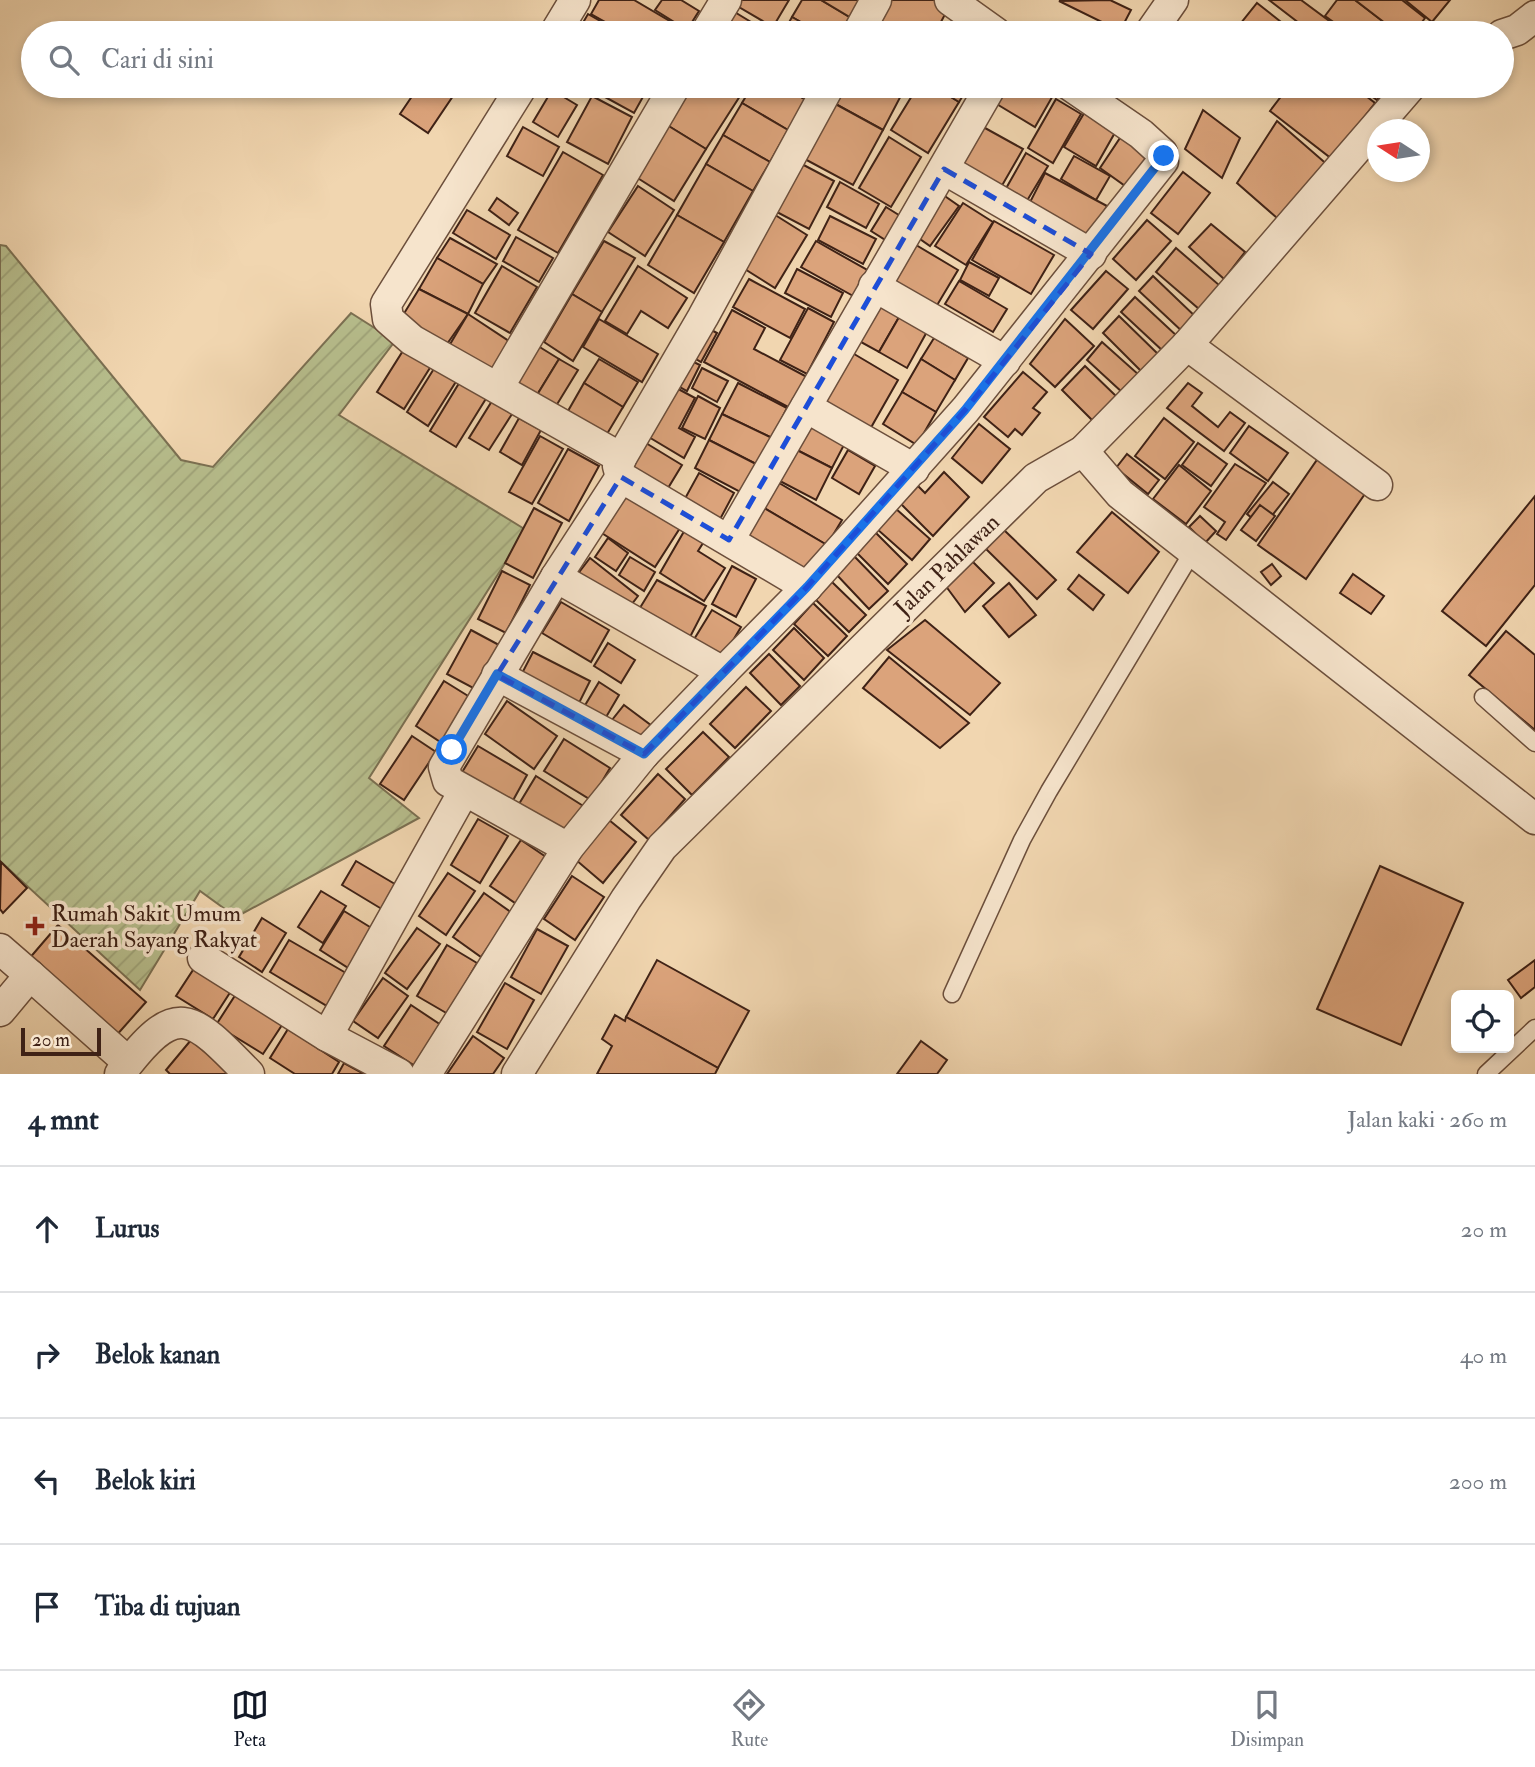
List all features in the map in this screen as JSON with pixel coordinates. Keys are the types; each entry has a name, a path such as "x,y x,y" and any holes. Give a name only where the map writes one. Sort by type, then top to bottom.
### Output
{"street":[{"path":"562,21 575,0"},
{"path":"713,21 726,0"},
{"path":"865,21 876,0"},
{"path":"950,0 979,21"},
{"path":"1158,21 1173,0"},
{"path":"1514,31 1535,16"},
{"path":"515,98 386,304 388,319 412,340 498,388 729,540 807,587"},
{"path":"498,388 669,98"},
{"path":"568,848 448,781 444,773 446,763 621,468 823,98"},
{"path":"729,540 984,98"},
{"path":"426,1074 568,848 644,754 807,587 914,469 1091,254 1164,158 1109,98"},
{"name":"Jalan Pahlawan","path":"517,1074 626,899 662,847 748,759 1037,478 1083,452 1187,345 1401,98"},
{"path":"944,169 1091,254"},
{"path":"874,286 1005,360"},
{"path":"1187,345 1377,485"},
{"path":"806,407 914,469"},
{"path":"1083,452 1120,494 1535,819"},
{"path":"556,577 723,672"},
{"path":"497,674 644,754"},
{"path":"327,1036 464,791"},
{"path":"0,949 124,1068 151,1035 180,1022 209,1033 249,1074"},
{"path":"203,958 327,1036 399,1074"},
{"path":"0,1011 30,975"}],"lane":[{"path":"952,994 1022,840 1156,608 1193,551"},
{"path":"1483,696 1535,743"},
{"path":"1486,1074 1535,1028"}],"highlighted area":[{"path":"944,169 1091,254 966,409 807,587 644,754 497,675 621,477 729,540"}],"green space":[{"path":"0,245 6,246 181,460 213,467 351,313 395,341 339,415 526,530 369,778 419,818 236,917 200,891 140,990 0,861"}],"building":[{"path":"599,0 634,0 670,21 604,21 591,14"},
{"path":"662,0 681,0 699,11 693,21 673,21 655,10"},
{"path":"734,0 789,0 777,21 763,21 732,3"},
{"path":"802,0 821,0 853,19 799,21 792,17"},
{"path":"821,0 864,0 853,19"},
{"path":"885,0 936,0 949,7 941,21 874,21"},
{"path":"1110,0 1131,10 1125,21 1100,21 1059,1"},
{"path":"1269,0 1301,0 1329,21 1296,21"},
{"path":"1337,0 1355,0 1382,21 1332,21 1325,16"},
{"path":"1355,0 1402,0 1425,18 1423,21 1382,21"},
{"path":"1405,0 1450,0 1431,21"},
{"path":"1257,3 1280,21 1243,21"},
{"path":"728,8 749,21 720,21"},
{"path":"588,14 600,21 584,21"},
{"path":"411,98 452,98 428,133 400,114"},
{"path":"547,98 565,98 577,105 558,137 533,122"},
{"path":"591,98 632,117 608,164 567,142"},
{"path":"607,98 642,98 634,113"},
{"path":"684,98 739,98 706,149 667,125"},
{"path":"745,98 806,100 788,130 742,103"},
{"path":"832,98 900,98 883,130 830,101"},
{"path":"911,98 952,98 959,102 928,153 891,130"},
{"path":"991,98 1052,98 1035,127 990,100"},
{"path":"1280,98 1369,98 1375,103 1332,159 1270,111"},
{"path":"1056,99 1081,114 1053,163 1028,148"},
{"path":"830,101 883,130 853,185 801,157"},
{"path":"742,103 788,130 770,162 723,135"},
{"path":"1086,110 1117,129 1096,166 1064,147"},
{"path":"1203,110 1240,138 1222,178 1185,149"},
{"path":"1277,121 1330,167 1277,218 1237,183"},
{"path":"976,123 1023,149 1000,189 954,164"},
{"path":"667,125 706,149 674,201 636,177"},
{"path":"523,127 559,147 543,176 507,156"},
{"path":"723,135 770,162 753,191 706,164"},
{"path":"1122,135 1151,154 1128,188 1100,168"},
{"path":"889,137 921,157 891,207 859,188"},
{"path":"563,152 603,175 558,253 518,230"},
{"path":"1026,153 1048,166 1025,204 1004,192"},
{"path":"1074,156 1110,176 1096,200 1061,179"},
{"path":"798,162 834,181 809,229 773,210"},
{"path":"706,164 753,191 724,242 677,215"},
{"path":"1183,172 1210,193 1178,234 1151,213"},
{"path":"1045,173 1107,206 1088,241 1027,208"},
{"path":"840,182 879,204 866,228 827,207"},
{"path":"638,186 674,210 645,256 608,232"},
{"path":"939,192 959,206 930,246 910,232"},
{"path":"497,198 518,213 509,225 489,210"},
{"path":"963,203 993,222 966,265 935,246"},
{"path":"886,207 902,217 887,241 871,231"},
{"path":"467,210 510,235 496,259 453,233"},
{"path":"772,213 807,235 775,288 740,266"},
{"path":"677,215 724,242 694,293 648,265"},
{"path":"830,216 876,239 863,264 818,240"},
{"path":"1147,220 1171,241 1136,280 1113,259"},
{"path":"994,221 1054,255 1031,294 972,260"},
{"path":"1211,224 1245,252 1224,279 1189,247"},
{"path":"516,237 553,258 539,282 503,261"},
{"path":"450,238 497,264 483,284 437,258"},
{"path":"604,241 635,258 602,312 572,294"},
{"path":"816,241 869,271 855,297 801,267"},
{"path":"911,242 958,270 936,307 889,279"},
{"path":"1176,248 1219,285 1199,309 1156,272"},
{"path":"437,258 483,284 468,314 419,289"},
{"path":"969,262 999,278 989,296 960,280"},
{"path":"502,266 537,287 510,333 475,313"},
{"path":"638,266 687,298 668,328 641,311 627,334 605,321"},
{"path":"797,269 843,293 831,317 785,293"},
{"path":"1106,271 1128,289 1093,329 1071,310"},
{"path":"1153,276 1198,319 1185,334 1139,291"},
{"path":"749,279 805,309 790,338 733,307"},
{"path":"959,281 1007,309 993,332 945,304"},
{"path":"419,289 468,314 447,344 400,320"},
{"path":"572,294 602,312 573,361 544,342"},
{"path":"873,296 902,312 879,352 850,336"},
{"path":"1135,297 1178,337 1164,352 1121,312"},
{"path":"808,308 834,322 807,374 780,360"},
{"path":"732,310 765,328 754,349 807,377 790,408 704,362"},
{"path":"902,312 929,328 907,368 879,352"},
{"path":"468,314 512,343 495,373 449,346"},
{"path":"1119,316 1159,355 1142,372 1103,333"},
{"path":"599,319 658,354 642,382 583,347"},
{"path":"1065,319 1094,346 1055,387 1030,364"},
{"path":"702,325 717,333 701,362 686,353"},
{"path":"934,338 968,358 955,380 921,359"},
{"path":"1102,342 1139,375 1123,393 1087,360"},
{"path":"406,346 433,363 404,409 377,392"},
{"path":"538,346 559,359 537,395 516,382"},
{"path":"844,348 898,380 869,431 815,399"},
{"path":"683,357 700,365 687,391 671,382"},
{"path":"559,359 578,370 556,406 537,395"},
{"path":"599,359 638,382 623,407 584,383"},
{"path":"921,359 955,380 936,412 902,392"},
{"path":"1085,366 1117,397 1093,421 1062,390"},
{"path":"435,367 457,380 428,426 407,412"},
{"path":"702,368 728,381 717,402 692,388"},
{"path":"1023,372 1047,392 1033,408 1040,413 1022,435 1015,429 1008,437 984,417"},
{"path":"461,380 487,397 456,447 430,431"},
{"path":"584,383 623,407 607,434 568,411"},
{"path":"738,383 787,408 772,438 722,414"},
{"path":"1188,383 1202,393 1192,406 1218,427 1230,412 1245,423 1224,451 1167,408"},
{"path":"669,384 695,398 679,428 695,437 684,458 642,433"},
{"path":"902,392 936,412 917,445 883,424"},
{"path":"698,396 720,408 705,439 682,428"},
{"path":"492,401 512,414 489,450 469,438"},
{"path":"722,414 772,438 758,465 709,440"},
{"path":"519,418 541,430 522,465 500,452"},
{"path":"1164,418 1194,442 1165,479 1135,456"},
{"path":"806,423 845,443 832,468 793,448"},
{"path":"979,424 1010,449 982,483 952,458"},
{"path":"1249,426 1288,453 1268,481 1230,453"},
{"path":"540,436 563,449 532,504 509,492"},
{"path":"636,437 682,465 665,493 620,465"},
{"path":"709,440 758,465 744,494 695,468"},
{"path":"1198,443 1227,464 1211,486 1182,465"},
{"path":"793,448 832,468 816,500 776,479"},
{"path":"568,449 599,466 569,521 538,503"},
{"path":"848,450 875,466 859,494 832,478"},
{"path":"1127,454 1159,480 1148,494 1116,468"},
{"path":"1321,454 1369,488 1306,579 1258,545"},
{"path":"1235,464 1266,483 1226,540 1217,534 1225,522 1204,507"},
{"path":"1179,465 1211,491 1186,524 1153,499"},
{"path":"944,472 969,497 933,536 901,504 918,486 925,493"},
{"path":"699,473 734,493 718,523 682,504"},
{"path":"774,480 842,520 827,545 759,505"},
{"path":"1273,482 1289,494 1263,527 1247,514"},
{"path":"622,492 680,528 655,567 597,530"},
{"path":"1535,496 1535,585 1486,646 1442,611"},
{"path":"759,505 827,545 809,576 741,536"},
{"path":"1260,505 1275,516 1256,541 1241,530"},
{"path":"534,508 562,523 533,578 505,563"},
{"path":"895,508 930,539 912,560 877,529"},
{"path":"1112,512 1159,552 1128,593 1077,552"},
{"path":"1200,516 1216,531 1205,543 1189,527"},
{"path":"686,528 705,540 698,551 725,568 704,601 660,573"},
{"path":"1004,530 1056,580 1037,599 986,549"},
{"path":"875,532 907,564 888,584 856,552"},
{"path":"608,538 628,553 616,571 595,557"},
{"path":"853,555 888,591 869,609 835,573"},
{"path":"630,557 655,572 644,591 619,575"},
{"path":"590,558 638,596 625,613 577,575"},
{"path":"972,561 994,583 965,612 945,585"},
{"path":"1272,564 1281,576 1271,585 1261,572"},
{"path":"732,566 756,579 736,617 712,604"},
{"path":"502,571 530,585 506,633 478,619"},
{"path":"1353,574 1384,596 1371,614 1340,593"},
{"path":"1079,575 1104,595 1093,610 1068,589"},
{"path":"657,580 706,606 690,637 635,616"},
{"path":"832,582 866,615 849,632 815,599"},
{"path":"1009,583 1036,615 1009,637 983,606"},
{"path":"561,602 609,630 591,662 542,633"},
{"path":"813,603 847,636 828,656 794,624"},
{"path":"712,610 741,627 722,659 693,641"},
{"path":"925,620 1000,683 970,715 887,650"},
{"path":"794,628 824,658 804,680 773,650"},
{"path":"471,630 499,645 475,689 447,674"},
{"path":"1506,631 1535,655 1535,730 1469,675"},
{"path":"608,643 635,660 621,683 594,666"},
{"path":"533,652 590,681 575,711 517,683"},
{"path":"769,654 800,686 781,705 750,673"},
{"path":"889,657 969,723 940,748 863,688"},
{"path":"444,681 473,699 445,745 416,726"},
{"path":"599,682 619,695 602,724 581,712"},
{"path":"746,687 771,711 735,748 710,724"},
{"path":"507,701 557,736 534,769 485,734"},
{"path":"624,705 652,726 636,746 608,725"},
{"path":"703,732 729,757 692,795 666,769"},
{"path":"412,736 436,752 404,800 380,784"},
{"path":"564,739 610,768 591,800 544,771"},
{"path":"478,746 527,775 511,804 461,774"},
{"path":"658,774 685,799 649,840 621,815"},
{"path":"536,776 588,809 571,836 519,804"},
{"path":"478,819 508,836 480,883 451,865"},
{"path":"609,820 636,842 603,883 576,860"},
{"path":"521,840 549,859 518,905 490,886"},
{"path":"356,861 405,890 390,914 342,885"},
{"path":"1,862 27,888 3,913 0,909"},
{"path":"1380,866 1463,903 1401,1045 1317,1009"},
{"path":"448,873 475,891 446,935 419,916"},
{"path":"572,876 604,897 575,940 544,919"},
{"path":"321,891 346,906 323,943 298,927"},
{"path":"484,893 512,913 481,957 453,937"},
{"path":"344,911 378,932 353,971 320,950"},
{"path":"262,918 286,933 262,972 239,957"},
{"path":"58,925 146,1002 115,1037 28,960"},
{"path":"417,928 440,944 407,989 385,973"},
{"path":"537,929 568,946 541,994 511,977"},
{"path":"289,940 346,973 327,1006 270,972"},
{"path":"447,945 477,963 448,1014 417,996"},
{"path":"657,960 749,1011 718,1068 626,1017"},
{"path":"1535,960 1535,987 1521,998 1508,980"},
{"path":"195,967 231,991 213,1019 176,996"},
{"path":"383,978 408,996 378,1038 353,1021"},
{"path":"505,983 534,1000 507,1049 477,1032"},
{"path":"236,994 282,1025 263,1054 216,1025"},
{"path":"411,1005 441,1025 415,1066 384,1046"},
{"path":"615,1015 625,1021 626,1017 718,1068 715,1074 597,1074 612,1046 602,1039"},
{"path":"288,1029 339,1062 332,1074 295,1074 270,1058"},
{"path":"473,1036 504,1058 493,1074 447,1074"},
{"path":"191,1040 231,1074 170,1074 166,1070"},
{"path":"921,1041 947,1060 937,1074 897,1074"},
{"path":"344,1063 364,1074 338,1074"}],"place":[{"name":"Rumah Sakit Umum Daerah Sayang Rakyat","path":"35,926"}],"route":[{"path":"452,750 497,674 644,754 807,587 914,469 1091,254 1163,161 1164,156"}]}
